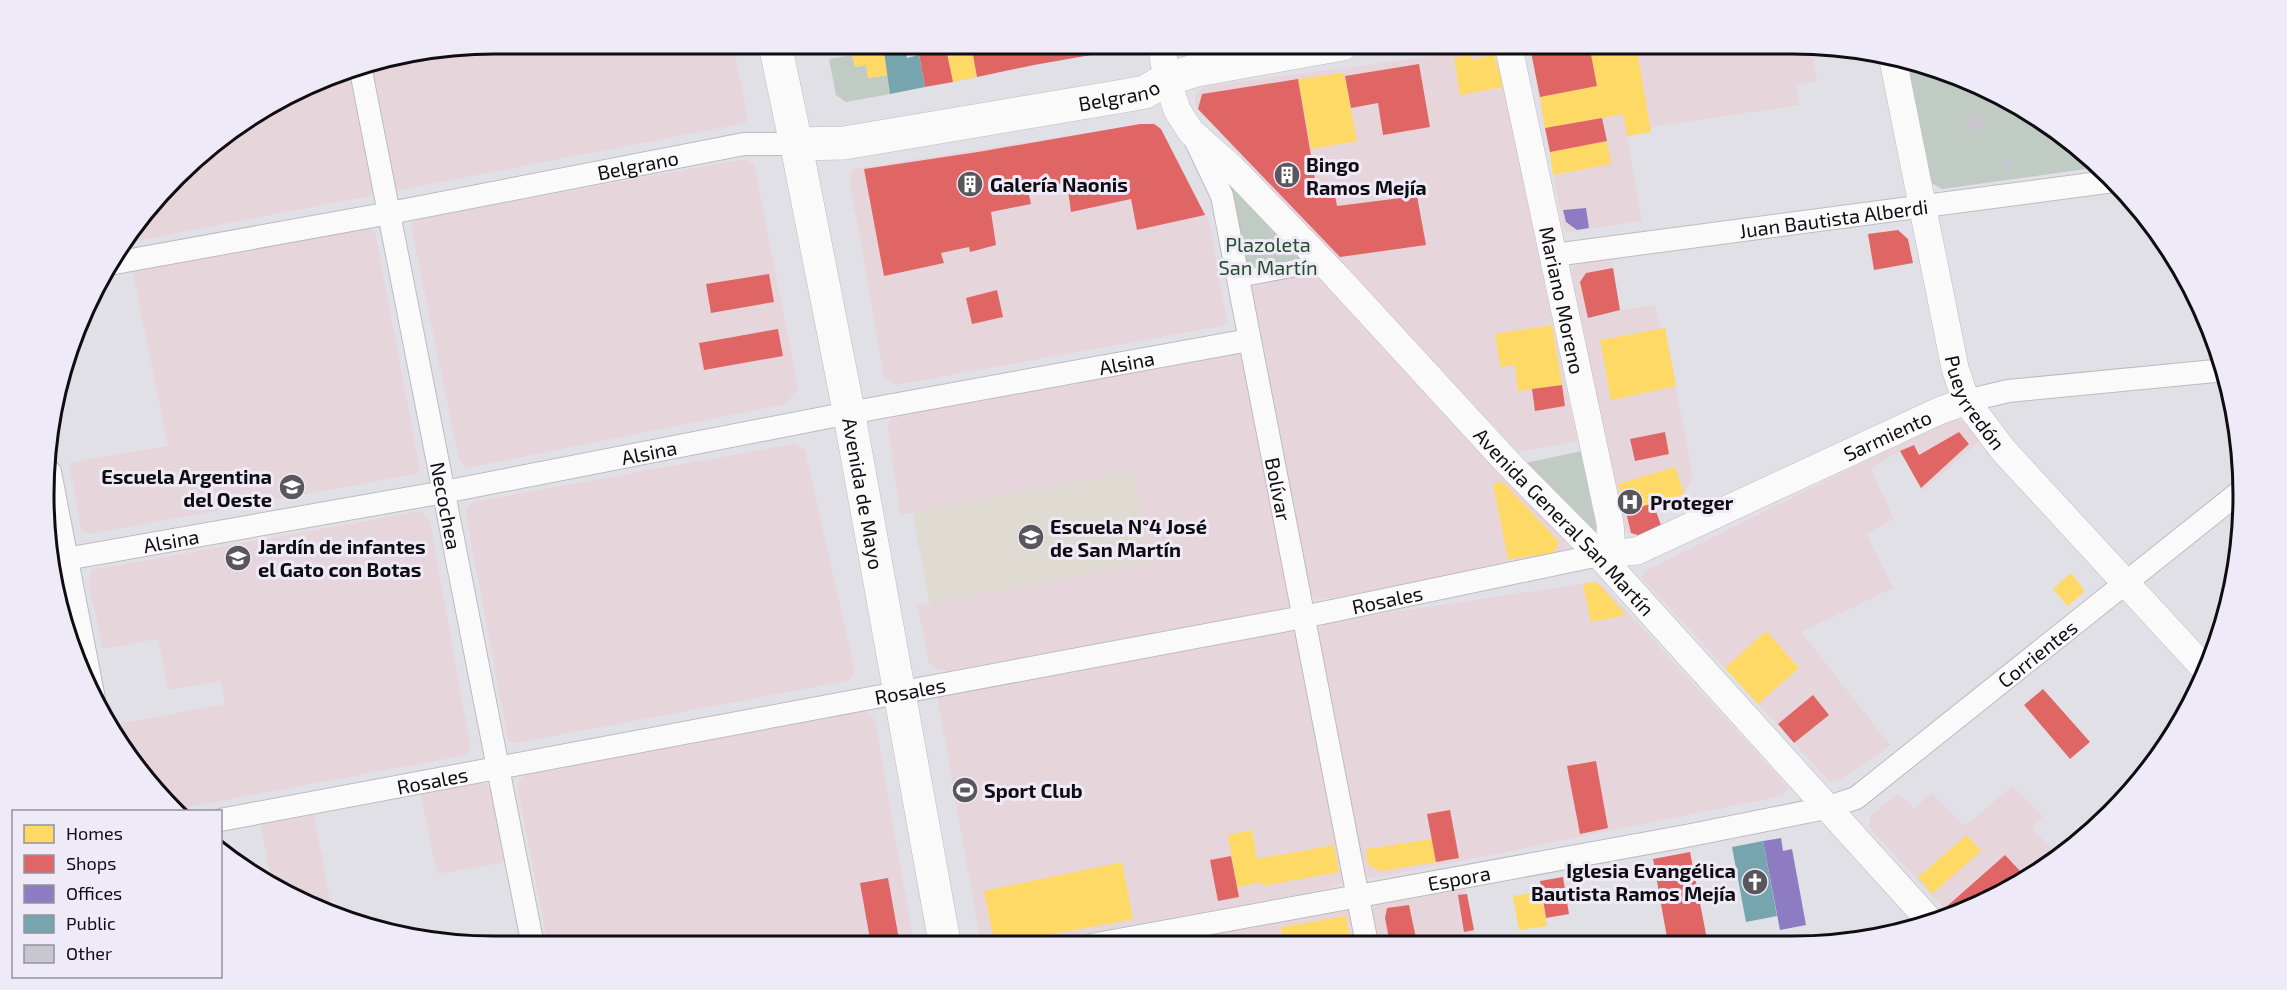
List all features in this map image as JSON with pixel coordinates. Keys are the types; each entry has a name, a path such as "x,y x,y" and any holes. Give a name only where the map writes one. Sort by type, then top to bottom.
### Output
{"main road":[{"name":"Avenida de Mayo","path":"777,54 849,413 943,936"},
{"name":"Belgrano","path":"796,144 844,143 1145,92 1167,79 1197,70 1286,54"}],"street":[{"name":"Bolívar","path":"1163,54 1167,79 1177,110 1191,132 1222,196 1365,936"},
{"name":"Mariano Moreno","path":"1510,54 1610,523 1611,537 1599,555"},
{"name":"Pueyrredón","path":"1894,66 1955,368 1965,401 2004,452 2199,663"},
{"name":"Necochea","path":"362,75 531,936"},
{"name":"Avenida General San Martín","path":"1191,132 1232,168 1507,462 1599,555 1925,916"},
{"name":"Belgrano","path":"121,262 390,213 744,144 796,144"},
{"name":"Juan Bautista Alberdi","path":"1554,255 2103,182"},
{"path":"1239,279 1323,263"},
{"name":"Alsina","path":"59,560 444,492 849,413 1249,340"},
{"name":"Sarmiento","path":"1599,555 1637,551 1965,401 2008,391 2215,371"},
{"name":"Corrientes","path":"1826,808 1856,798 2233,497"},
{"name":"Rosales","path":"222,820 1303,617 1599,555"},
{"path":"60,569 80,643"},
{"name":"Espora","path":"1139,936 1826,808"}],"shaded area":[{"path":"495,54 735,54 747,115 746,123 134,241 163,204 183,183 204,163 250,128 300,99 326,88 353,77 409,62"},
{"path":"1449,54 1487,54 1498,60 1577,441 1518,452 1198,110 1195,96 1206,86"},
{"path":"1531,54 1814,55 1817,81 1796,86 1800,105 1651,127 1651,132 1627,136 1642,221 1568,232 1563,227"},
{"path":"1157,122 1209,221 1227,322 1222,326 896,385 884,377 849,176 853,169"},
{"path":"744,159 754,164 798,387 787,404 467,468 459,460 411,226 418,219"},
{"path":"367,225 375,232 420,469 416,474 90,534 81,529 69,463 168,446 132,268"},
{"path":"1611,260 1620,310 1655,305 1661,329 1665,328 1693,479 1684,494 1653,503 1662,528 1641,536 1627,532 1620,525 1569,276 1579,263"},
{"path":"1324,269 1574,545 1572,551 1566,556 1330,598 1317,599 1309,594 1249,284"},
{"path":"1236,352 1243,355 1292,599 1288,607 947,671 934,668 929,663 917,605 1150,562 1133,471 900,515 889,421 894,416"},
{"path":"1949,420 1960,420 1982,439 1922,491 1900,451 1871,469 1894,519 1866,534 1893,588 1801,632 1890,745 1840,781 1828,780 1642,578 1645,571"},
{"path":"795,444 805,450 855,672 848,681 515,743 508,740 465,510 472,502"},
{"name":"Escuela N°4 José de San Martín","path":"1133,471 1150,562 930,604 912,512"},
{"path":"421,511 430,521 470,745 467,755 184,808 145,763 119,724 225,704 221,681 168,690 158,639 103,649 88,582 92,570"},
{"path":"1589,583 1602,584 1788,787 1783,796 1375,878 1365,877 1318,635 1320,628 1326,622"},
{"path":"1285,629 1300,638 1345,872 1342,883 1328,889 1071,936 979,936 937,696"},
{"path":"860,711 868,712 875,720 912,936 546,936 518,790 518,783 526,772"},
{"path":"475,782 491,788 508,862 437,874 420,792"},
{"path":"2012,786 2043,817 2032,829 2054,850 1987,891 1944,909 1870,828 1870,816 1898,793 1914,808 1932,793 1965,826"},
{"path":"313,811 331,904 270,874 260,820"},
{"path":"1465,886 1474,930 1473,936 1375,936 1371,914 1374,905 1381,899"},
{"path":"1348,909 1356,920 1359,936 1198,936"}],"green space":[{"path":"852,55 855,67 866,65 868,78 888,75 890,94 846,102 836,95 829,59"},
{"path":"1906,69 1934,77 1987,99 2037,128 2089,169 1942,189 1930,182"},
{"name":"Plazoleta San Martín","path":"1230,182 1304,260 1249,284"},
{"path":"1582,451 1597,525 1595,533 1520,464"}],"building: Homes":[{"path":"885,54 888,75 868,78 866,65 855,67 852,55"},
{"path":"972,54 977,77 953,82 947,57"},
{"path":"1591,54 1638,54 1651,132 1627,136 1623,114 1545,128 1540,97 1597,86"},
{"path":"1471,55 1472,60 1491,55 1495,57 1503,87 1460,95 1454,58"},
{"path":"1344,73 1357,141 1311,149 1298,79"},
{"path":"1607,141 1611,164 1553,175 1550,152"},
{"path":"1552,325 1562,385 1518,391 1515,365 1500,367 1495,334"},
{"path":"1665,328 1676,386 1611,400 1600,340"},
{"path":"1675,467 1684,494 1626,512 1618,484"},
{"path":"1503,482 1559,542 1554,553 1508,559 1493,484"},
{"path":"2071,573 2085,591 2068,606 2053,589"},
{"path":"1598,583 1626,615 1591,622 1583,584"},
{"path":"1766,631 1799,668 1758,704 1725,668"},
{"path":"1252,830 1257,859 1334,845 1339,872 1262,886 1262,882 1237,887 1228,835"},
{"path":"1967,835 1981,851 1932,894 1918,877"},
{"path":"1432,839 1436,862 1381,871 1368,865 1366,849"},
{"path":"1122,862 1133,919 1043,936 993,936 984,891"},
{"path":"1541,891 1547,926 1519,930 1513,896"},
{"path":"1346,916 1350,936 1282,936 1281,927"}],"building: Shops":[{"path":"919,54 947,54 953,82 925,87"},
{"path":"973,54 1097,54 1034,65 977,77"},
{"path":"1531,54 1591,54 1597,86 1540,97"},
{"path":"1419,64 1430,127 1383,135 1378,103 1351,108 1345,76"},
{"name":"Bingo Ramos Mejía","path":"1298,79 1317,191 1334,190 1337,206 1417,196 1426,245 1340,257 1198,109 1202,94"},
{"path":"1602,118 1607,141 1550,152 1545,128"},
{"path":"1140,124 1154,124 1161,129 1205,215 1137,230 1131,199 1071,212 1067,183 1028,190 1031,204 991,212 996,245 970,252 969,247 941,253 944,263 884,276 864,169"},
{"path":"1898,230 1908,239 1913,263 1874,270 1868,234"},
{"path":"1613,268 1620,310 1588,318 1580,282 1586,273"},
{"path":"769,274 774,302 711,313 706,284"},
{"path":"997,290 1003,317 972,324 966,298"},
{"path":"778,329 783,356 704,370 699,343"},
{"path":"1562,385 1565,406 1535,411 1532,389"},
{"path":"1665,432 1669,454 1635,461 1630,439"},
{"path":"1959,432 1969,444 1921,488 1900,451 1914,445 1919,455"},
{"path":"1653,503 1662,528 1641,536 1631,533 1626,512"},
{"path":"2043,689 2090,742 2070,759 2024,705"},
{"path":"1813,695 1829,715 1794,743 1778,724"},
{"path":"1596,761 1608,828 1580,834 1567,766"},
{"path":"1450,810 1459,858 1436,862 1427,814"},
{"path":"1690,852 1706,936 1667,936 1653,859"},
{"path":"2005,855 2021,872 1987,891 1945,908"},
{"path":"1231,856 1239,897 1218,901 1210,860"},
{"path":"1563,877 1569,914 1546,918 1540,881"},
{"path":"888,878 898,936 869,936 860,883"},
{"path":"1467,894 1474,930 1464,932 1458,895"},
{"path":"1409,905 1416,936 1388,936 1385,918 1387,908"}],"building: Offices":[{"path":"1586,208 1589,228 1577,230 1566,222 1563,210"},
{"path":"1781,838 1783,851 1792,849 1806,925 1780,930 1763,841"}],"building: Public":[{"path":"884,54 906,54 907,58 919,55 925,87 890,94"},
{"name":"Iglesia Evangélica Bautista Ramos Mejía","path":"1763,841 1777,916 1746,922 1732,847"}],"building: Other":[{"path":"1972,113 1981,114 1989,126 1966,132 1964,122"},
{"path":"2012,160 2013,170 2006,171 2005,161"}],"place":[{"name":"Bingo Ramos Mejía","path":"1287,175"},
{"name":"Galería Naonis","path":"970,184"},
{"name":"Escuela Argentina del Oeste","path":"292,487"},
{"name":"Proteger","path":"1630,502"},
{"name":"Escuela N°4 José de San Martín","path":"1031,537"},
{"name":"Jardín de infantes el Gato con Botas","path":"238,558"},
{"name":"Sport Club","path":"965,790"},
{"name":"Iglesia Evangélica Bautista Ramos Mejía","path":"1755,882"}]}
